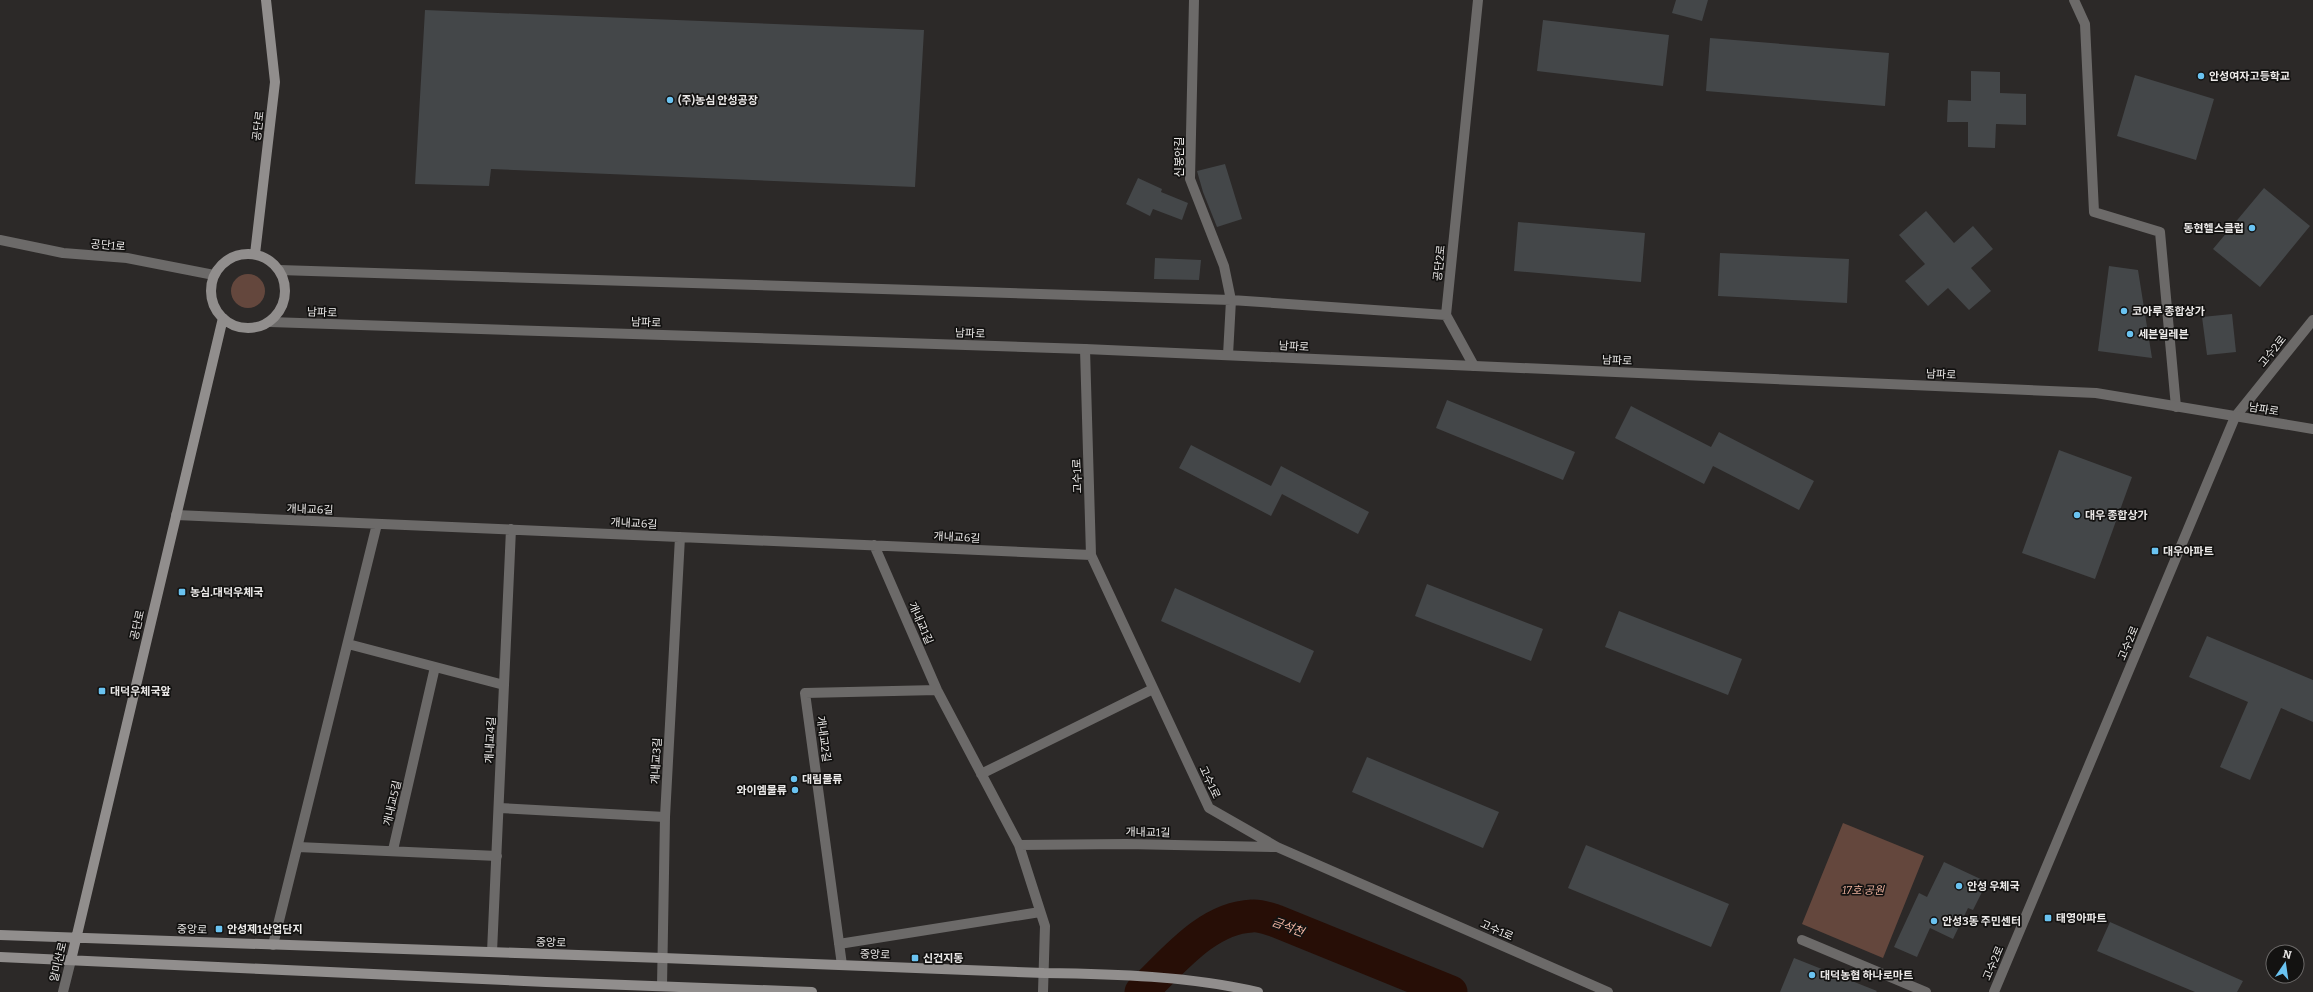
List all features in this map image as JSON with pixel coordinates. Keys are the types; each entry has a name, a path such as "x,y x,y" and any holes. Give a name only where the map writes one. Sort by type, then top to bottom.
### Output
{"main road":[{"name":"공단로","path":"255,254 275,82 266,0"},
{"path":"255,254 268,260 279,270 286,288 285,298 282,307 270,322 256,328 242,328 232,325 223,318 213,304 211,294 214,275 219,267 235,256 255,254"},
{"name":"공단로","path":"76,938 223,318"},
{"name":"중앙로","path":"0,935 1102,974 1225,984 1258,992"},
{"name":"알미산로","path":"71,960 76,938"},
{"path":"0,957 812,992"}],"street":[{"name":"신봉안길","path":"1194,0 1190,179 1224,266 1231,300 1228,355"},
{"name":"공단2로","path":"1446,315 1478,0"},
{"path":"2074,0 2085,24 2094,212 2160,232 2176,407"},
{"name":"공단1로","path":"0,240 63,253 127,258 214,275"},
{"path":"279,270 1231,300 1446,315 1474,366"},
{"name":"고수2로","path":"1994,992 2235,417 2313,320"},
{"name":"남파로","path":"270,322 1085,349 2096,393 2313,429"},
{"name":"고수1로","path":"1085,349 1091,555 1209,808 1277,847 1608,992"},
{"name":"개내교6길","path":"176,515 1091,555"},
{"path":"273,945 377,524"},
{"name":"개내교4길","path":"492,952 511,530"},
{"name":"개내교3길","path":"662,986 666,817 680,537"},
{"name":"개내교1길","path":"874,545 937,690 1019,845 1045,926 1043,992"},
{"path":"348,644 504,685"},
{"name":"개내교5길","path":"393,850 435,667"},
{"path":"981,774 1154,688"},
{"name":"개내교2길","path":"842,965 805,693 937,690"},
{"path":"499,808 666,817"},
{"name":"개내교1길","path":"1019,845 1126,844 1277,847"},
{"path":"298,847 393,850 497,856"},
{"path":"839,944 1040,912"},
{"path":"1802,940 1926,992"},
{"name":"알미산로","path":"63,992 71,960"}],"green space":[{"path":"251,274 260,279 264,284 264,298 260,303 255,307 245,308 241,307 232,298 231,288 232,284 241,275"},
{"name":"17호 공원","path":"1843,823 1924,856 1883,958 1802,924"}],"building":[{"path":"1676,0 1708,0 1702,21 1672,13"},
{"name":"(주)농심 안성공장","path":"425,10 924,30 915,187 491,169 489,186 415,184"},
{"path":"1543,20 1669,35 1663,86 1537,71"},
{"path":"1710,38 1889,53 1885,106 1706,91"},
{"path":"1971,71 2000,72 2000,93 2026,94 2026,125 1996,124 1995,148 1968,147 1968,122 1947,122 1948,100 1971,101"},
{"path":"2135,75 2214,99 2196,160 2117,136"},
{"path":"1225,164 1242,219 1217,227 1203,192 1197,171"},
{"path":"1138,178 1162,189 1161,192 1188,203 1182,220 1153,209 1150,216 1126,204"},
{"path":"2264,188 2310,226 2260,287 2213,249"},
{"path":"1926,211 1954,243 1973,226 1993,249 1971,268 1991,291 1969,310 1948,288 1928,306 1905,281 1925,264 1899,235"},
{"path":"1518,222 1645,233 1641,282 1514,271"},
{"path":"1720,253 1849,259 1847,303 1718,296"},
{"path":"1155,258 1201,260 1199,280 1154,279"},
{"name":"코아루 종합상가","path":"2109,266 2138,270 2152,358 2098,351"},
{"path":"2232,314 2236,352 2207,355 2202,317"},
{"path":"1447,400 1575,452 1563,480 1436,428"},
{"path":"1631,406 1711,447 1719,432 1814,481 1799,510 1713,466 1704,484 1615,438"},
{"path":"1191,445 1271,486 1281,466 1369,512 1358,534 1282,494 1271,516 1179,468"},
{"name":"대우 종합상가","path":"2059,450 2132,477 2095,579 2022,553"},
{"path":"1427,584 1543,629 1531,661 1415,616"},
{"path":"1175,588 1314,651 1300,683 1161,621"},
{"path":"1619,611 1742,659 1728,695 1605,647"},
{"path":"2207,636 2313,680 2313,722 2281,708 2250,780 2220,767 2248,702 2189,677"},
{"path":"1367,757 1499,812 1483,848 1352,792"},
{"path":"1586,845 1729,904 1711,947 1568,888"},
{"path":"1944,862 1987,882 1973,910 1968,908 1953,939 1930,928 1917,957 1894,947 1919,893 1927,897"},
{"path":"2110,922 2243,981 2237,992 2195,992 2097,951"},
{"name":"대덕농협 하나로마트","path":"1794,958 1877,991 1780,992"}],"waterway":[{"name":"금석천","path":"1141,992 1191,944 1205,933 1235,919 1255,916 1276,921 1451,992"}],"place":[{"name":"안성여자고등학교","path":"2201,76"},
{"name":"(주)농심 안성공장","path":"670,100"},
{"name":"동현헬스클럽","path":"2252,228"},
{"name":"코아루 종합상가","path":"2124,311"},
{"name":"세븐일레븐","path":"2130,334"},
{"name":"대우 종합상가","path":"2077,515"},
{"name":"대우아파트","path":"2155,551"},
{"name":"농심.대덕우체국","path":"182,592"},
{"name":"대덕우체국앞","path":"102,691"},
{"name":"대림물류","path":"794,779"},
{"name":"와이엠물류","path":"795,790"},
{"name":"안성 우체국","path":"1959,886"},
{"name":"태영아파트","path":"2048,918"},
{"name":"안성3동 주민센터","path":"1934,921"},
{"name":"안성제1산업단지","path":"219,929"},
{"name":"신건지동","path":"915,958"},
{"name":"대덕농협 하나로마트","path":"1812,975"}]}
